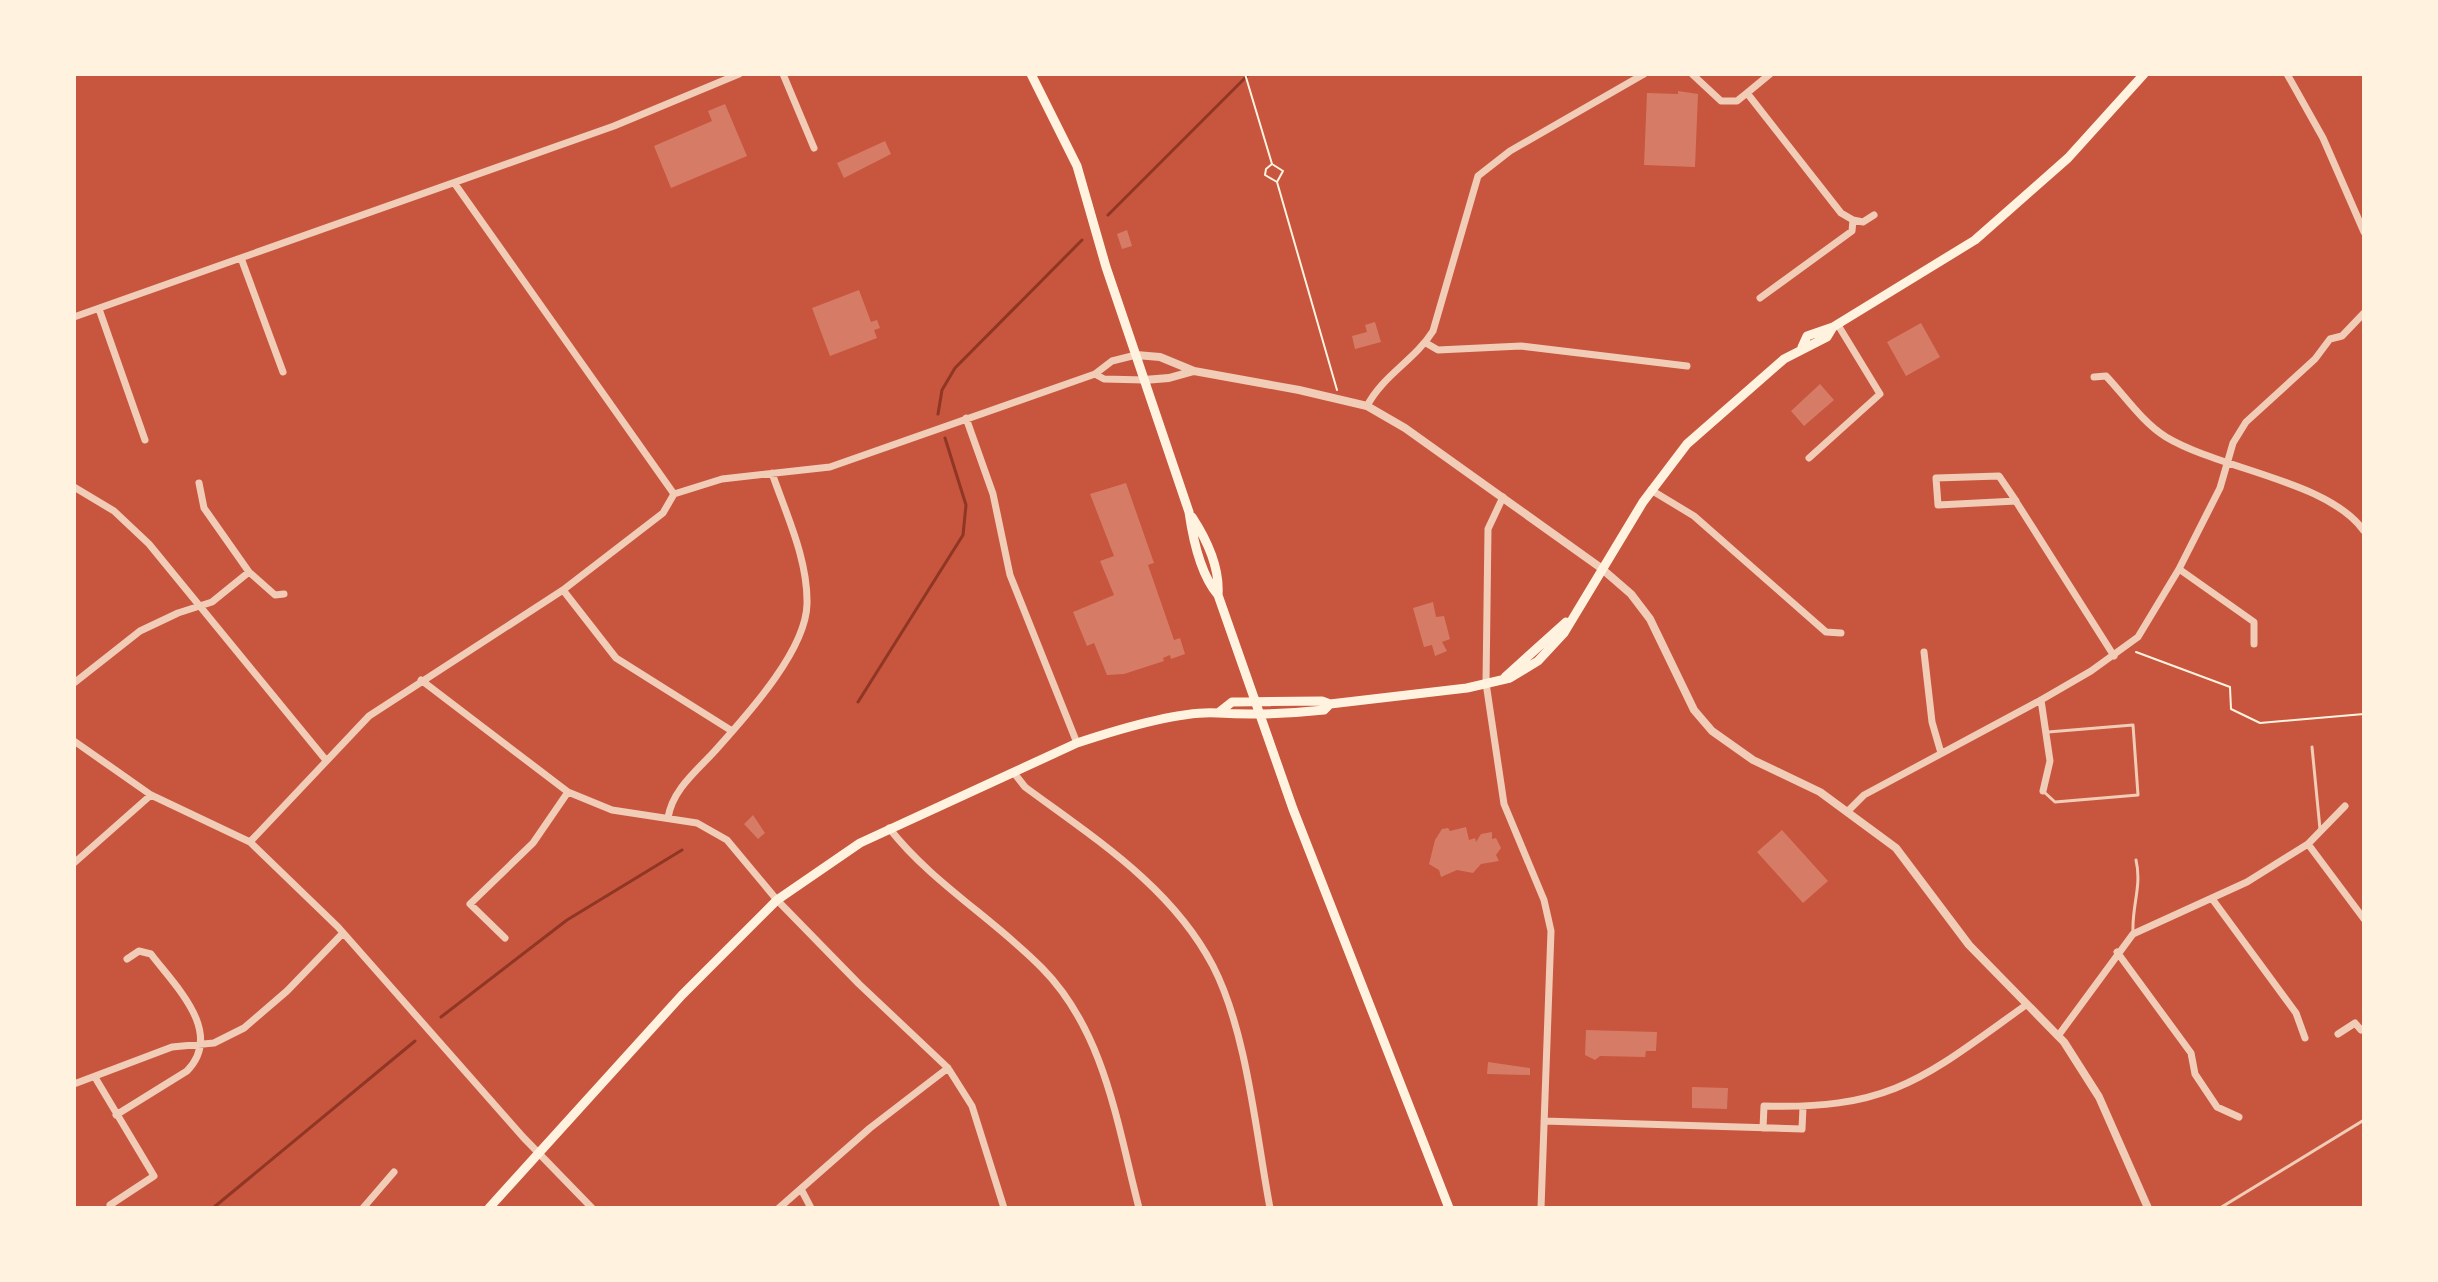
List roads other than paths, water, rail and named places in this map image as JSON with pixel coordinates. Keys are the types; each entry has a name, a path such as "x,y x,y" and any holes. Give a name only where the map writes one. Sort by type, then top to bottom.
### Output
{"main road":[{"path":"1031,74 1077,166 1189,512 1207,578 1218,595 1254,701 1449,1208"},
{"path":"1218,713 1232,702 1322,701 1330,704 1486,683 1505,677 1568,620 1651,490 1687,444 1716,416 1802,347 1807,336 1836,326 1975,240 2068,158 2144,74"},
{"path":"489,1208 682,995 777,900 827,864 889,828 1077,743 1155,721 1218,713 1260,716 1324,710 1330,704"}],"street":[{"path":"74,318 649,113 739,74"},
{"path":"783,74 814,148"},
{"path":"1367,406 1385,379 1426,343 1433,331 1473,182 1478,176 1510,151 1644,74"},
{"path":"1692,74 1721,101 1737,101 1770,74"},
{"path":"2287,74 2323,138 2364,232"},
{"path":"1747,93 1841,213 1863,222 1874,215"},
{"path":"455,184 674,494"},
{"path":"1760,298 1852,231 1853,220"},
{"path":"241,258 283,372"},
{"path":"99,309 145,440"},
{"path":"1848,811 1864,795 2041,700 2127,646 2147,625 2179,569 2228,465 2233,443 2246,422 2315,359 2330,339 2342,336 2364,313"},
{"path":"1809,458 1880,394 1836,326"},
{"path":"1426,343 1438,350 1521,346 1687,366"},
{"path":"250,842 325,759 369,716 421,680 505,631 563,590 663,513 674,494 722,479 830,467 1095,374 1112,361 1136,355 1160,357 1194,371 1367,406 1397,422 1601,568 1631,594 1650,619 1694,710 1712,731 1753,760 1811,787 1848,811 1910,862 1969,945 2058,1036 2099,1097 2148,1208"},
{"path":"1095,374 1104,379 1144,380 1194,371"},
{"path":"2094,377 2106,376 2149,424 2167,437 2228,465 2330,503 2355,518 2364,531"},
{"path":"966,418 993,494 1010,575 1077,743"},
{"path":"668,818 670,805 679,791 732,731 791,653 807,606 802,560 772,473"},
{"path":"2016,501 1938,505 1936,478 1999,476 2016,501 2114,656"},
{"path":"199,483 204,508 249,572 275,595 284,594"},
{"path":"74,487 94,497 131,525 325,759"},
{"path":"1651,490 1694,516 1826,632 1841,633"},
{"path":"1503,497 1488,529 1486,683 1504,804 1544,900 1551,931 1541,1208"},
{"path":"2179,569 2254,622 2254,644"},
{"path":"74,683 140,631 178,613 201,607 249,572"},
{"path":"563,590 616,658 732,731"},
{"path":"1924,652 1932,722 1941,753"},
{"path":"421,680 568,792 612,810 697,823 727,840 777,900 859,984 948,1068 972,1106 1004,1208"},
{"path":"2041,700 2050,761 2043,791"},
{"path":"74,741 151,795 250,842 343,933 592,1208"},
{"path":"1014,773 1025,787 1130,866 1174,910 1212,965 1234,1019 1270,1208"},
{"path":"505,938 470,904 533,843 568,792"},
{"path":"74,863 151,795"},
{"path":"2058,1036 2133,934 2213,900 2308,844 2345,806"},
{"path":"889,828 1041,966 1075,1008 1098,1056 1139,1208"},
{"path":"2308,844 2364,919"},
{"path":"2213,900 2296,1013 2305,1038"},
{"path":"74,1084 96,1079 172,1047 214,1043 244,1028 287,991 343,933"},
{"path":"116,1115 187,1071 193,1064 199,1044 198,1017 151,954 139,951 127,959"},
{"path":"2117,952 2191,1053 2195,1074 2217,1107 2239,1117"},
{"path":"1763,1128 1764,1106 1803,1107 1871,1098 1925,1077 2026,1005"},
{"path":"2338,1034 2355,1023 2361,1030 2364,1028"},
{"path":"779,1208 870,1128 948,1068"},
{"path":"96,1079 154,1176 110,1205"},
{"path":"1544,1121 1802,1129 1803,1107"},
{"path":"363,1208 394,1172"},
{"path":"801,1189 811,1208"}],"lane":[{"path":"2043,791 2055,802 2138,795 2133,725 2048,732"},
{"path":"2312,747 2321,833"},
{"path":"2133,934 2133,916 2139,893 2136,860"},
{"path":"2220,1208 2364,1120"}],"waterway":[{"path":"1108,215 1249,74"},
{"path":"938,414 942,390 955,368 1082,240"},
{"path":"858,702 963,535 966,505 945,438"},
{"path":"441,1017 567,920 682,850"},
{"path":"213,1208 415,1041"}]}
